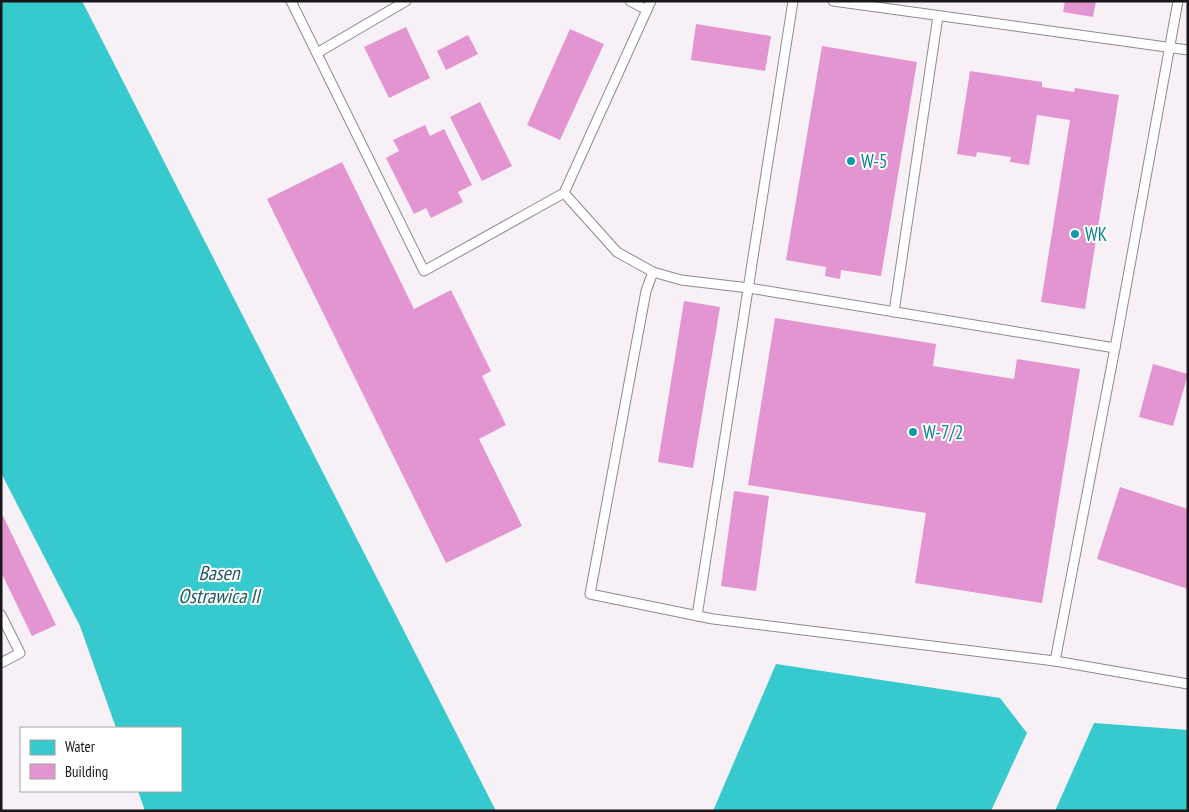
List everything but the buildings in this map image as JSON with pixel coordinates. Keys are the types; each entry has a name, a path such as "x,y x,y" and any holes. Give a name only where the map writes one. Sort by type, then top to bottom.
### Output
{"lane":[{"path":"291,1 424,271 564,193 649,5 630,1"},
{"path":"317,53 406,1"},
{"path":"697,616 793,1"},
{"path":"833,1 1188,50"},
{"path":"1055,661 1115,348 1178,1"},
{"path":"894,312 938,16"},
{"path":"564,193 617,252 653,272 681,280 749,288 1115,348"},
{"path":"653,272 646,291 590,594 697,616 1055,661 1188,684"},
{"path":"1,615 20,654 1,663"}],"water":[{"name":"Basen Ostrawica II","path":"1,1 82,1 496,811 145,811 138,792 182,792 182,727 116,727 80,626 1,473"},
{"path":"776,664 1000,698 1027,733 991,811 713,811"},
{"path":"1094,723 1188,730 1188,811 1055,811"}],"place":[{"name":"W-5","path":"851,161"},
{"name":"WK","path":"1075,234"},
{"name":"W-7/2","path":"913,432"}]}
